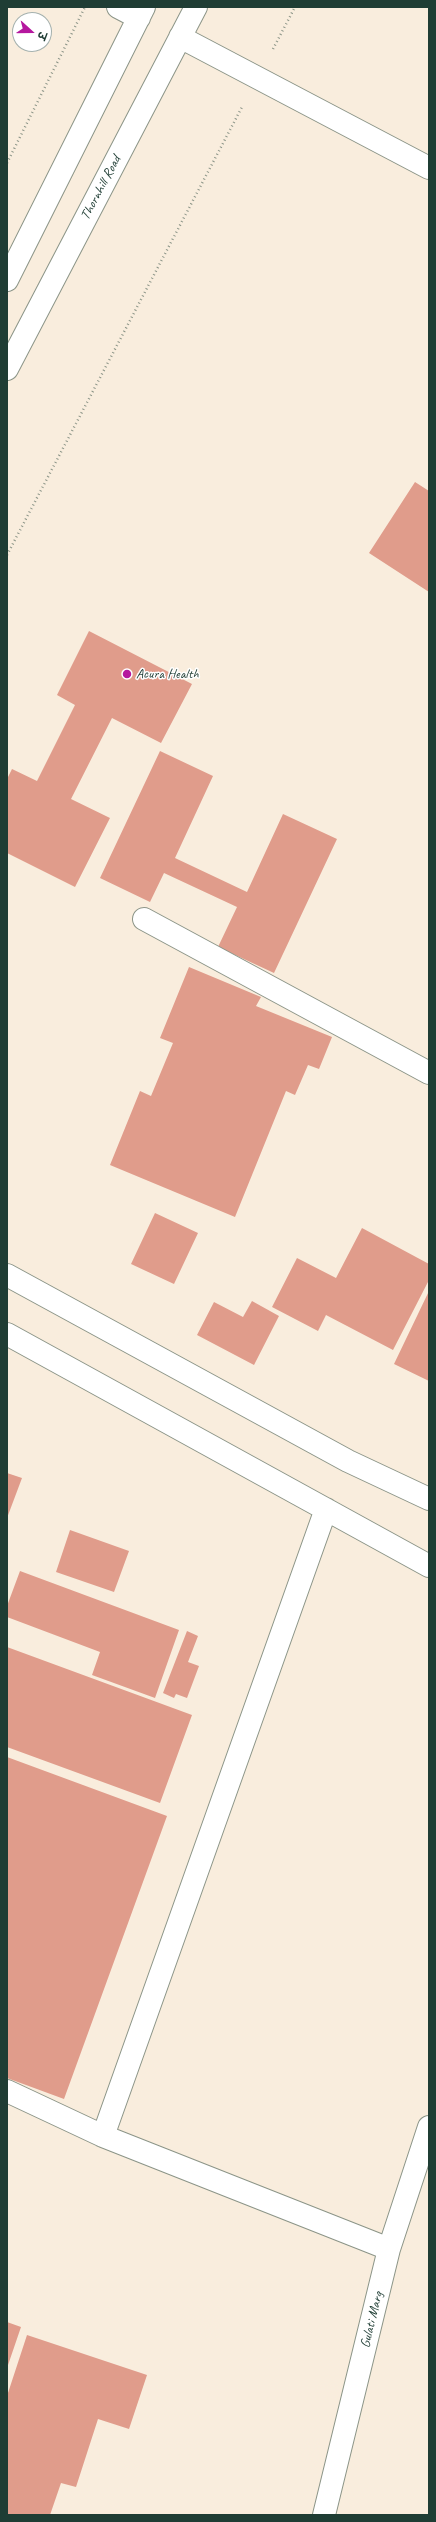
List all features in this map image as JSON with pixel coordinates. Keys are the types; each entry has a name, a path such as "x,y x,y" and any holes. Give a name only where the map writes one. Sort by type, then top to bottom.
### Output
{"street":[{"path":"7,280 142,12 118,7"},
{"name":"Thornhill Road","path":"7,368 196,7"},
{"path":"180,37 429,168"},
{"path":"144,920 429,1073"},
{"path":"7,1275 348,1461 429,1499"},
{"path":"7,1334 429,1566"},
{"path":"103,2136 326,1509"},
{"path":"7,2092 103,2136 389,2249"},
{"name":"Gulati Marg","path":"324,2515 389,2249 429,2127"}],"path":[{"path":"7,163 85,7"},
{"path":"7,555 295,7"}],"building":[{"path":"415,482 429,491 429,592 369,553"},
{"path":"89,631 192,684 161,743 112,718 71,799 110,818 75,887 7,853 7,779 12,769 37,781 75,705 57,695"},
{"path":"160,751 213,776 175,858 247,892 283,814 337,839 274,973 218,947 237,907 164,873 150,902 100,878"},
{"path":"189,967 261,997 256,1006 332,1037 319,1069 308,1065 295,1095 286,1091 235,1217 110,1165 140,1091 151,1096 173,1043 160,1038"},
{"path":"155,1213 198,1233 174,1284 131,1264"},
{"path":"362,1228 429,1264 429,1280 393,1350 326,1315 318,1331 272,1307 297,1258 336,1278"},
{"path":"429,1291 429,1381 394,1364"},
{"path":"252,1301 279,1316 254,1365 197,1335 214,1302 243,1317"},
{"path":"7,1473 22,1478 7,1518"},
{"path":"70,1530 129,1551 114,1592 56,1572"},
{"path":"20,1571 179,1630 155,1698 92,1675 100,1652 7,1617 7,1606"},
{"path":"187,1631 198,1636 188,1662 199,1666 187,1698 176,1694 174,1698 163,1693"},
{"path":"7,1647 192,1715 160,1803 7,1747"},
{"path":"7,1757 167,1816 64,2099 7,2078"},
{"path":"7,2322 21,2327 7,2368"},
{"path":"27,2335 147,2375 129,2429 98,2419 76,2487 61,2483 50,2515 7,2515 7,2396"}],"place":[{"name":"Acura Health","path":"127,674"}]}
